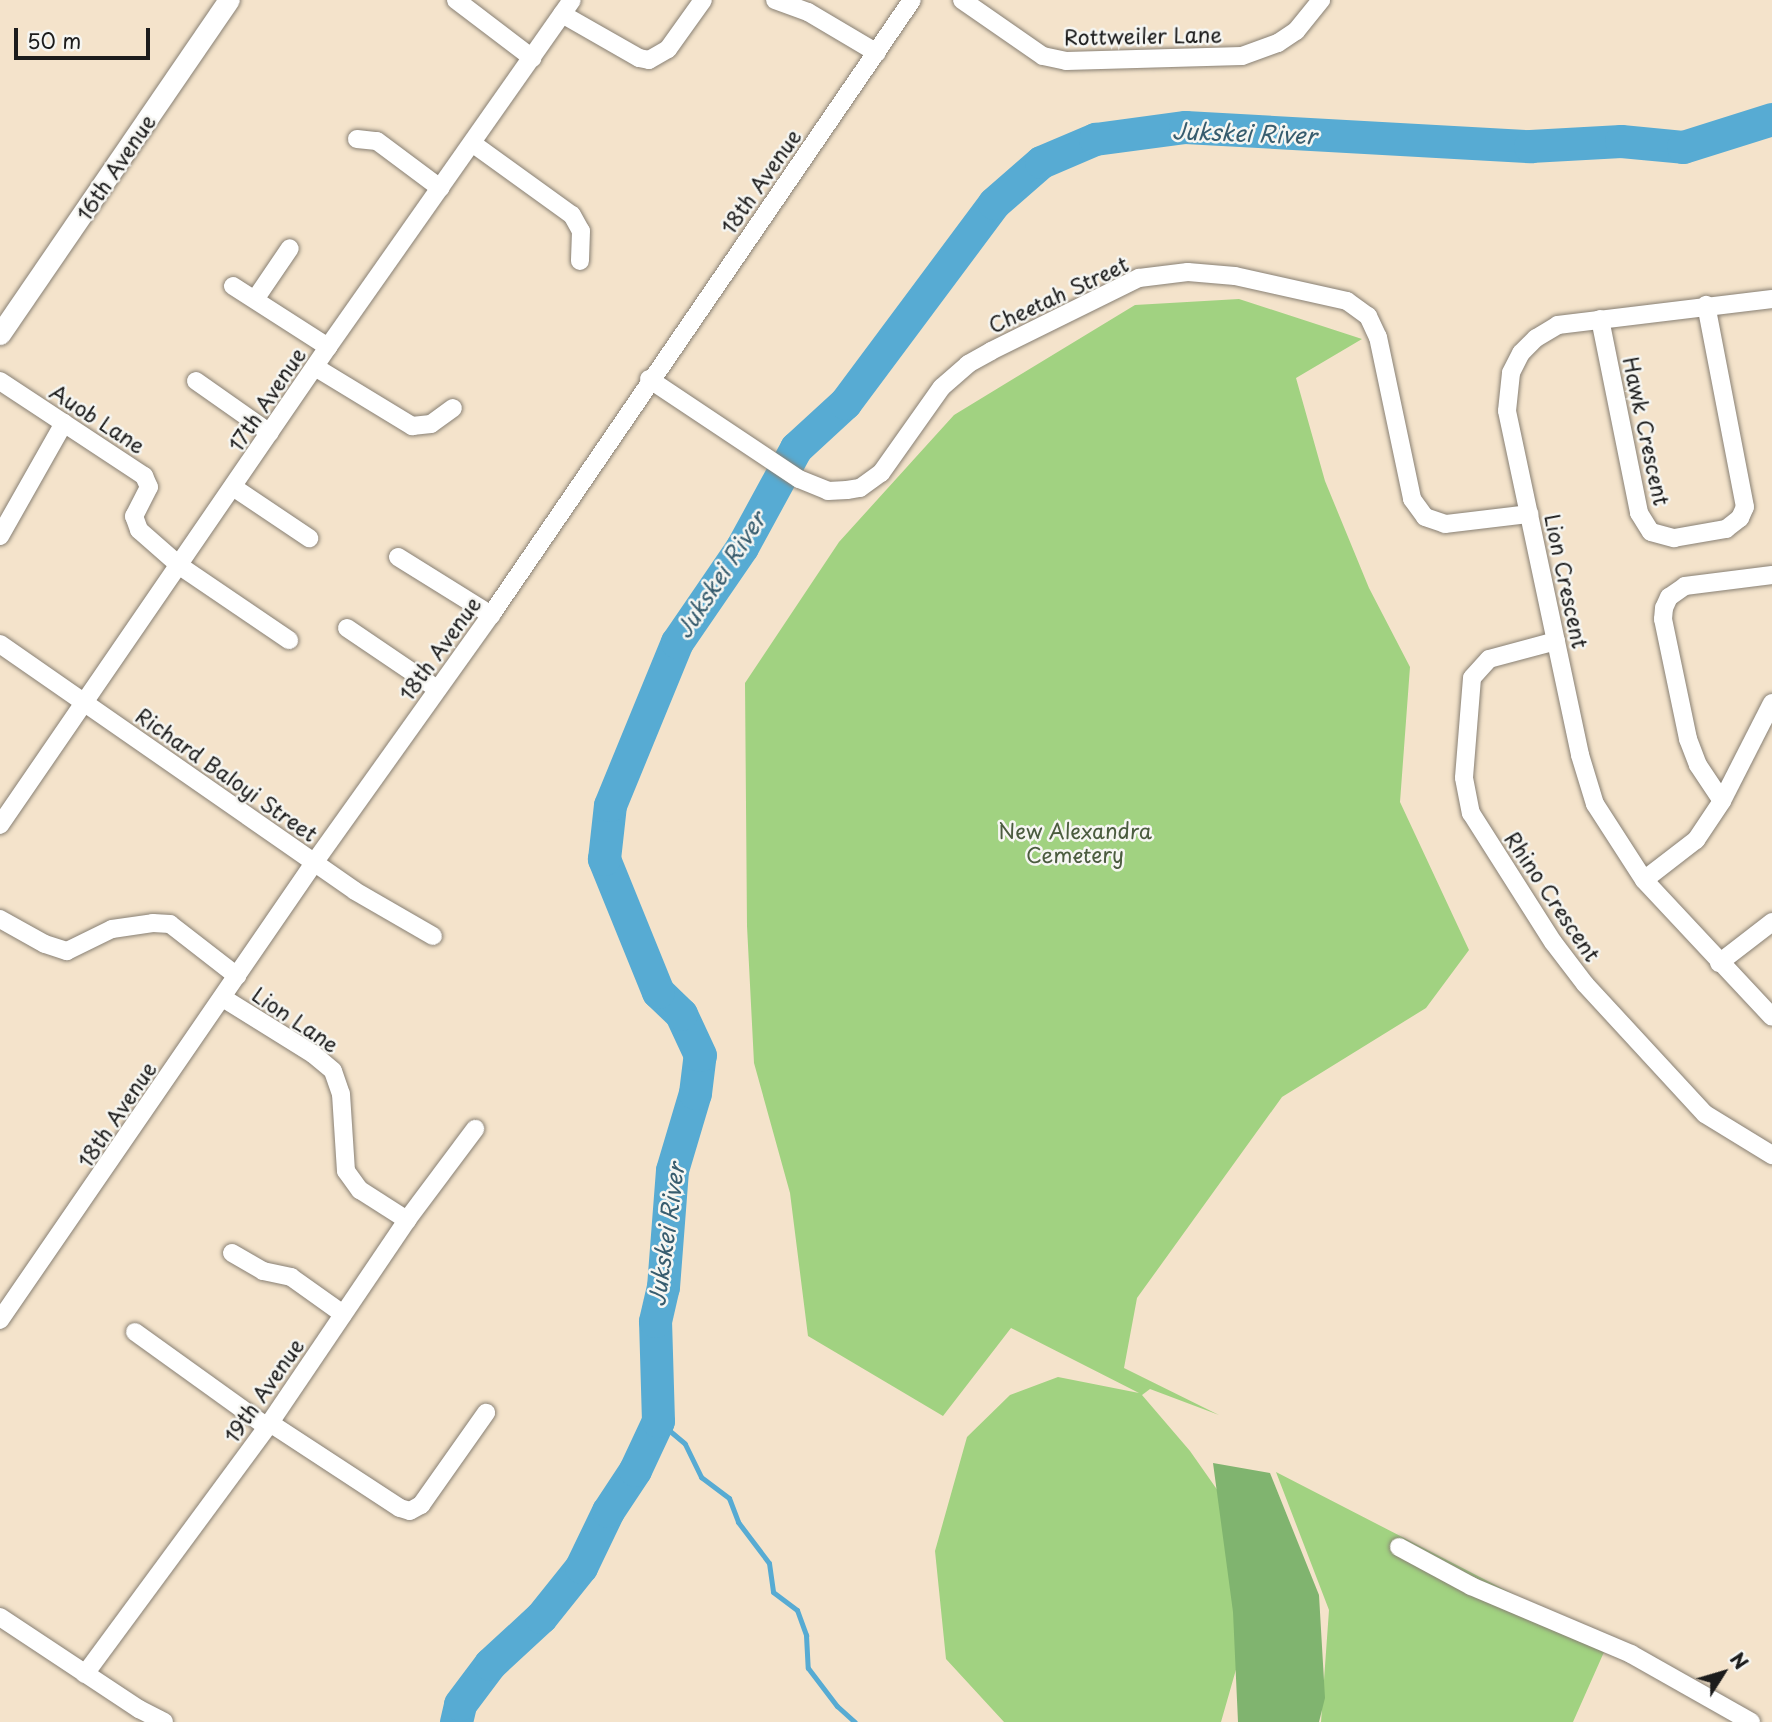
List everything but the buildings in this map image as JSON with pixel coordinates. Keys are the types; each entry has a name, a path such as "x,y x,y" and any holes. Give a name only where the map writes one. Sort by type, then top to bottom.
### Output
{"street":[{"name":"16th Avenue","path":"0,334 229,0"},
{"path":"457,0 532,58"},
{"path":"567,7 639,58 649,60 668,49 703,0"},
{"path":"775,0 808,12 877,53"},
{"name":"18th Avenue","path":"0,1320 314,863 491,615 649,379 912,0"},
{"name":"Rottweiler Lane","path":"962,0 1043,56 1066,61 1229,56 1260,51 1296,30 1321,0"},
{"name":"17th Avenue","path":"0,825 328,347 567,7"},
{"path":"357,139 377,141 440,188"},
{"path":"472,143 572,215 580,231 580,261"},
{"path":"256,298 289,248"},
{"name":"Cheetah Street","path":"649,379 799,478 828,491 860,488 881,473 929,403 968,364 1115,288 1154,275 1188,272 1235,276 1308,290 1347,301 1368,316 1378,337 1412,499 1418,511 1434,522 1445,524 1529,514"},
{"path":"233,285 328,347"},
{"name":"Lion Crescent","path":"1772,299 1558,325 1528,344 1511,373 1507,411 1580,755 1592,796 1615,838 1644,880 1772,1017"},
{"name":"Hawk Crescent","path":"1600,319 1639,513 1651,532 1674,538 1726,529 1740,519 1745,507 1706,305"},
{"path":"315,367 412,426 431,424 453,408"},
{"name":"Auob Lane","path":"0,381 148,480 149,487 134,516 135,525 180,566"},
{"path":"196,381 270,433"},
{"path":"0,536 64,423"},
{"path":"233,487 309,538"},
{"path":"398,557 491,615"},
{"path":"180,566 289,640"},
{"path":"1722,802 1698,765 1688,739 1663,619 1664,608 1670,597 1685,586 1772,575"},
{"path":"347,628 437,689"},
{"name":"Rhino Crescent","path":"1556,641 1489,659 1472,678 1464,778 1471,813 1553,942 1585,984 1704,1114 1772,1155"},
{"name":"Richard Baloyi Street","path":"0,644 371,902 433,936"},
{"path":"1644,880 1696,840 1722,802 1772,703"},
{"path":"0,919 45,944 68,951 112,929 153,923 170,924 237,976"},
{"path":"1719,963 1772,922"},
{"name":"Lion Lane","path":"223,998 313,1054 333,1071 341,1094 346,1171 360,1190 407,1220"},
{"name":"19th Avenue","path":"85,1674 268,1425 407,1220 475,1129"},
{"path":"232,1253 263,1271 291,1277 344,1314"},
{"path":"135,1332 268,1425 400,1508 410,1511 421,1504 486,1413"},
{"path":"1399,1547 1471,1586 1631,1654 1752,1722"},
{"path":"0,1617 85,1674 164,1722"}],"green space":[{"name":"New Alexandra Cemetery","path":"1239,299 1362,339 1296,378 1325,481 1369,588 1410,667 1400,802 1469,950 1426,1008 1282,1097 1137,1298 1124,1368 1219,1415 1150,1389 1142,1395 1190,1451 1237,1518 1239,1659 1221,1722 1004,1722 946,1659 935,1551 967,1437 1010,1395 1058,1377 1139,1393 1011,1328 943,1416 808,1336 790,1193 754,1063 747,926 745,683 839,542 954,415 1135,305"},
{"path":"1213,1463 1270,1473 1319,1595 1325,1698 1319,1722 1238,1722 1233,1612"},
{"path":"1276,1472 1608,1643 1573,1722 1321,1722 1329,1610"}],"waterway":[{"name":"Jukskei River","path":"456,1722 460,1704 490,1664 541,1617 581,1567 608,1511 635,1470 658,1421 655,1321 663,1287 672,1170 695,1093 700,1055 681,1014 658,992 604,859 610,805 677,642 742,547 796,448 845,403 994,203 1041,162 1095,139 1185,127 1530,146 1621,141 1683,147 1772,119"},
{"path":"658,1421 685,1444 701,1477 729,1498 738,1522 769,1563 773,1592 797,1610 806,1635 808,1668 837,1706 855,1722"}]}
